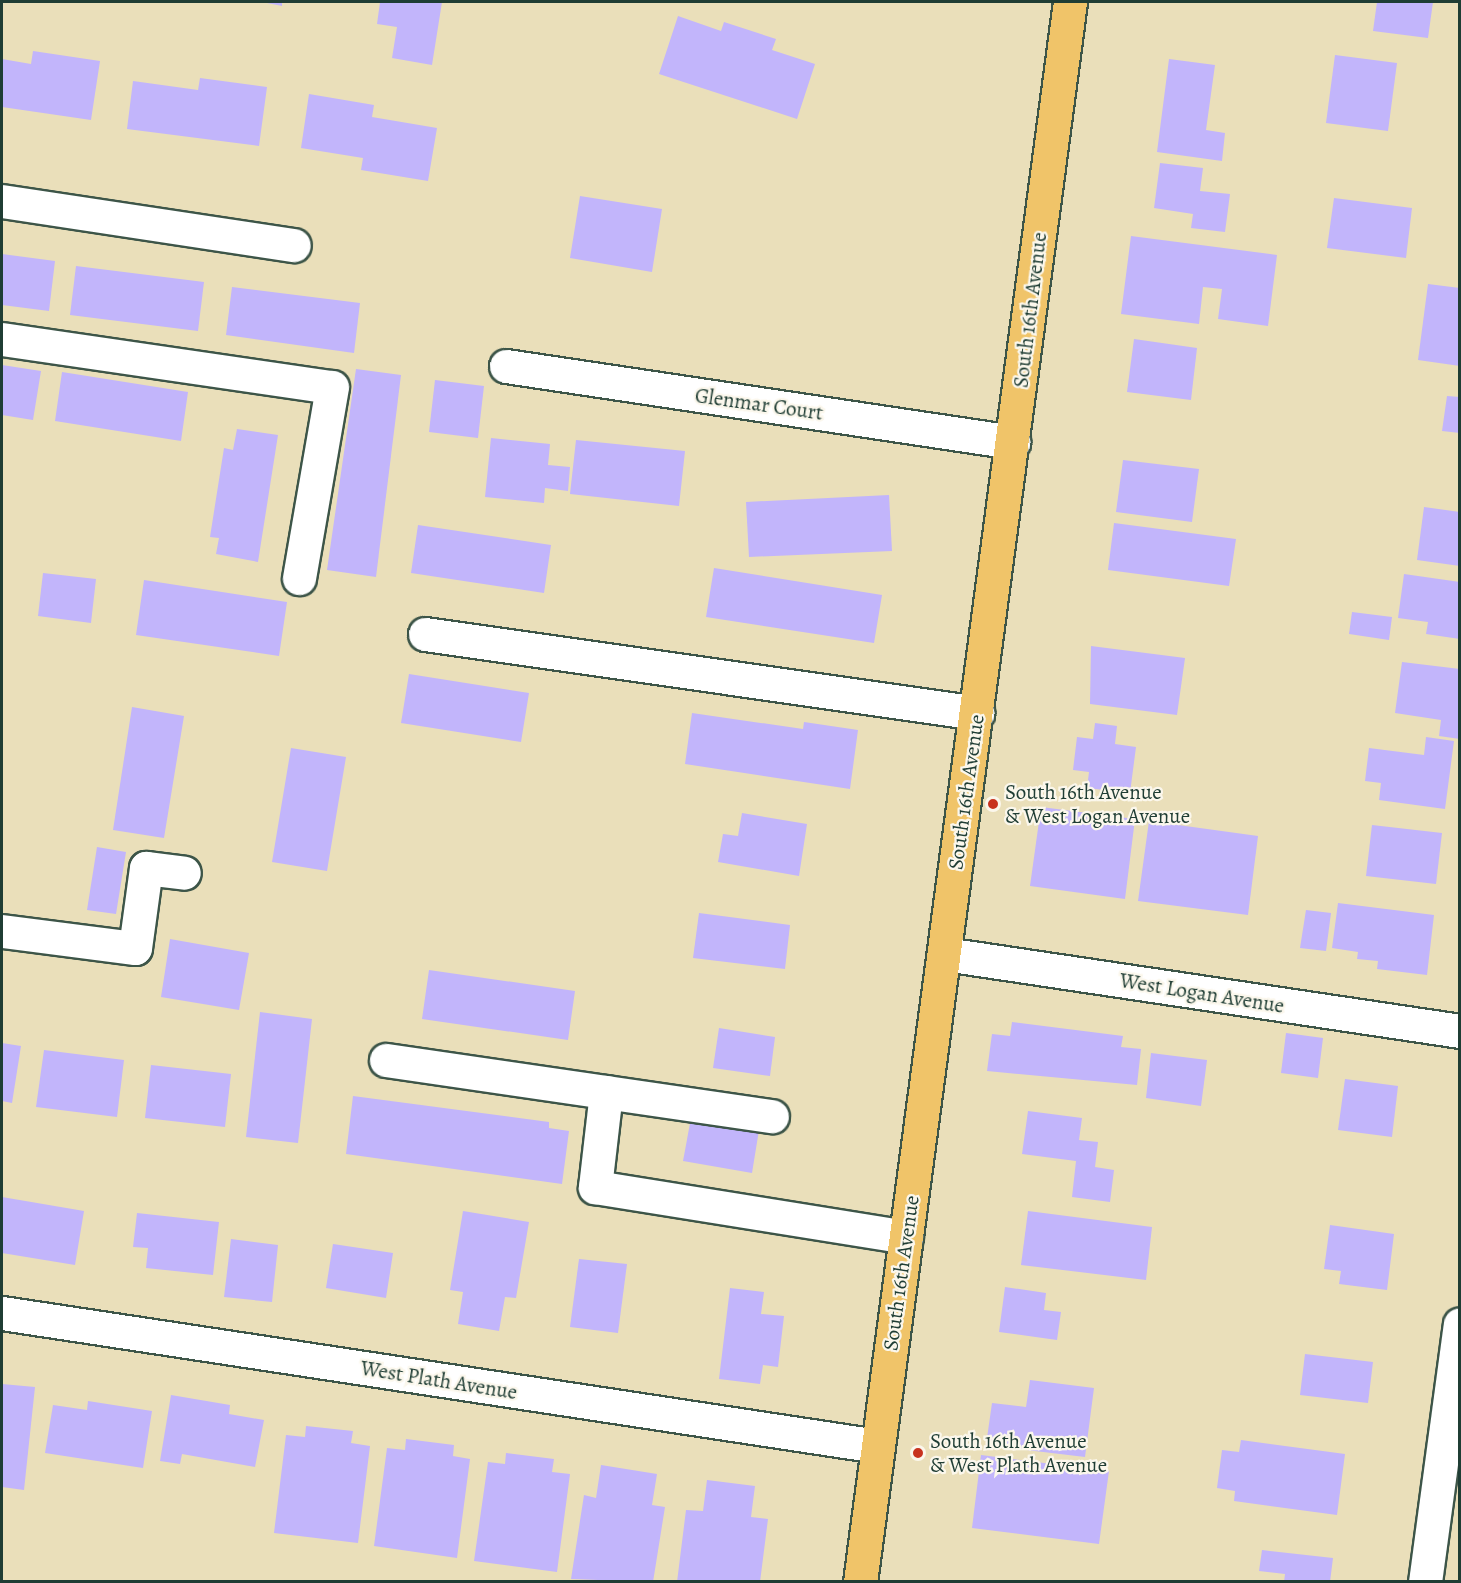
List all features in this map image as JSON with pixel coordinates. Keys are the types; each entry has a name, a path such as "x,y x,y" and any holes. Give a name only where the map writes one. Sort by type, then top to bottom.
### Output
{"main road":[{"name":"South 16th Avenue","path":"860,1581 1070,2"}],"street":[{"path":"2,201 294,245"},
{"path":"2,339 332,387 299,578"},
{"name":"Glenmar Court","path":"506,366 1013,442"},
{"path":"425,634 977,713"},
{"path":"2,931 135,948 146,868 184,873"},
{"name":"West Logan Avenue","path":"945,954 1460,1031"},
{"path":"386,1060 772,1116"},
{"path":"606,1092 595,1187 906,1237"},
{"name":"West Plath Avenue","path":"2,1313 878,1446"},
{"path":"1425,1581 1460,1324"}],"building":[{"path":"262,2 282,2 282,6"},
{"path":"380,2 442,2 432,65 392,58 397,27 377,24"},
{"path":"1377,2 1433,2 1428,38 1373,31"},
{"path":"678,16 721,31 724,22 776,39 772,50 815,64 797,119 659,74"},
{"path":"33,51 100,61 91,120 2,107 2,59 31,64"},
{"path":"1335,55 1397,63 1388,131 1326,123"},
{"path":"1169,59 1215,65 1206,130 1225,133 1222,161 1157,152"},
{"path":"200,78 267,87 259,146 127,129 133,81 198,90"},
{"path":"309,94 374,105 372,117 437,128 428,181 361,170 363,158 301,148"},
{"path":"1160,163 1203,168 1200,191 1230,194 1225,232 1191,228 1193,214 1154,208"},
{"path":"580,196 662,209 652,272 570,258"},
{"path":"1334,198 1412,208 1406,258 1327,248"},
{"path":"1131,236 1277,255 1268,326 1218,319 1222,289 1203,287 1199,324 1121,314"},
{"path":"2,254 55,261 49,311 2,305"},
{"path":"76,266 204,282 198,331 70,315"},
{"path":"1428,284 1460,288 1460,366 1418,360"},
{"path":"232,287 360,303 354,353 226,335"},
{"path":"1134,339 1197,348 1191,400 1127,392"},
{"path":"2,365 41,371 33,420 2,415"},
{"path":"356,369 401,375 376,577 327,570"},
{"path":"62,372 188,392 181,441 55,421"},
{"path":"435,380 484,386 478,438 429,432"},
{"path":"1447,396 1460,397 1460,433 1442,431"},
{"path":"237,429 278,435 258,562 216,554 219,538 210,537 224,448 233,450"},
{"path":"491,438 550,444 548,465 570,467 568,491 545,488 544,503 485,497"},
{"path":"576,440 685,451 679,506 570,494"},
{"path":"1123,460 1199,469 1192,522 1116,512"},
{"path":"889,495 892,551 749,557 746,502"},
{"path":"1424,507 1460,512 1460,566 1417,560"},
{"path":"1114,523 1236,539 1229,586 1108,570"},
{"path":"418,525 551,545 544,593 411,573"},
{"path":"714,568 882,595 874,643 706,617"},
{"path":"43,573 96,579 91,623 38,616"},
{"path":"1404,574 1460,582 1460,639 1426,634 1428,622 1398,618"},
{"path":"144,580 287,602 279,656 136,635"},
{"path":"1352,612 1392,617 1389,640 1349,634"},
{"path":"1091,646 1185,658 1177,715 1090,704"},
{"path":"1402,662 1460,669 1460,739 1439,736 1441,720 1395,713"},
{"path":"409,674 529,693 521,742 401,723"},
{"path":"132,707 184,716 164,838 113,830"},
{"path":"692,713 803,729 804,722 858,730 850,789 685,764"},
{"path":"1095,723 1117,726 1115,744 1136,747 1130,793 1087,788 1089,772 1073,770 1077,737 1093,739"},
{"path":"1426,737 1454,741 1445,809 1379,800 1381,783 1365,781 1369,748 1424,755"},
{"path":"291,748 346,757 327,871 272,862"},
{"path":"1041,807 1135,819 1125,899 1030,886"},
{"path":"742,813 807,824 799,876 718,862 723,834 738,836"},
{"path":"1149,821 1258,836 1248,915 1138,901"},
{"path":"1372,825 1442,833 1436,884 1366,876"},
{"path":"97,847 126,852 116,914 87,910"},
{"path":"1338,903 1434,915 1427,975 1377,969 1378,961 1357,959 1358,952 1332,948"},
{"path":"1306,910 1331,913 1326,951 1300,948"},
{"path":"699,913 790,925 785,969 693,958"},
{"path":"170,939 249,953 239,1010 161,997"},
{"path":"429,970 575,991 568,1040 422,1019"},
{"path":"260,1012 312,1019 298,1143 246,1137"},
{"path":"1012,1022 1123,1036 1121,1047 1141,1049 1137,1085 987,1071 992,1034 1010,1036"},
{"path":"719,1028 775,1037 770,1076 713,1068"},
{"path":"1286,1033 1323,1038 1318,1078 1281,1073"},
{"path":"2,1043 21,1046 12,1103 2,1101"},
{"path":"44,1050 124,1060 117,1117 36,1107"},
{"path":"1151,1053 1207,1060 1201,1106 1146,1098"},
{"path":"151,1065 231,1074 225,1127 145,1118"},
{"path":"1345,1079 1398,1086 1392,1137 1338,1130"},
{"path":"353,1096 549,1122 549,1128 569,1131 562,1184 346,1154"},
{"path":"1028,1111 1082,1118 1079,1140 1098,1142 1095,1167 1114,1170 1110,1202 1072,1197 1076,1161 1022,1154"},
{"path":"691,1118 759,1130 752,1173 683,1161"},
{"path":"2,1197 84,1211 75,1265 2,1253"},
{"path":"463,1211 529,1222 516,1298 505,1297 499,1331 458,1324 463,1292 450,1290"},
{"path":"1028,1211 1152,1227 1146,1280 1021,1265"},
{"path":"137,1213 219,1222 213,1275 146,1268 148,1248 133,1247"},
{"path":"1330,1225 1394,1234 1387,1290 1339,1284 1341,1271 1324,1269"},
{"path":"231,1239 278,1245 272,1302 224,1297"},
{"path":"333,1244 393,1253 386,1298 326,1288"},
{"path":"579,1259 627,1264 618,1333 570,1327"},
{"path":"1005,1287 1046,1293 1044,1310 1061,1312 1057,1340 999,1332"},
{"path":"730,1288 764,1292 761,1314 784,1316 778,1367 763,1365 760,1384 719,1379"},
{"path":"1305,1354 1373,1362 1368,1403 1300,1395"},
{"path":"1030,1380 1094,1388 1085,1457 986,1445 992,1403 1026,1407"},
{"path":"2,1384 35,1387 24,1490 2,1487"},
{"path":"171,1395 230,1405 229,1414 264,1420 255,1467 182,1454 180,1464 160,1461"},
{"path":"88,1401 152,1411 143,1468 45,1453 53,1405 87,1410"},
{"path":"306,1426 353,1431 351,1443 370,1446 358,1543 274,1533 286,1435 305,1437"},
{"path":"406,1439 454,1445 453,1456 470,1459 457,1558 374,1546 387,1448 405,1450"},
{"path":"1241,1440 1345,1454 1337,1515 1234,1501 1235,1491 1217,1488 1222,1450 1239,1452"},
{"path":"506,1453 554,1459 552,1472 570,1474 557,1572 474,1561 488,1462 505,1464"},
{"path":"981,1455 1109,1471 1099,1544 972,1528"},
{"path":"601,1465 657,1474 652,1505 665,1507 653,1582 571,1579 584,1495 596,1498"},
{"path":"707,1480 755,1486 751,1517 768,1519 760,1582 677,1582 686,1510 703,1511"},
{"path":"1262,1550 1333,1558 1330,1582 1284,1582 1285,1574 1259,1571"}],"place":[{"name":"South 16th Avenue & West Logan Avenue","path":"993,804"},
{"name":"South 16th Avenue & West Plath Avenue","path":"918,1453"}]}
